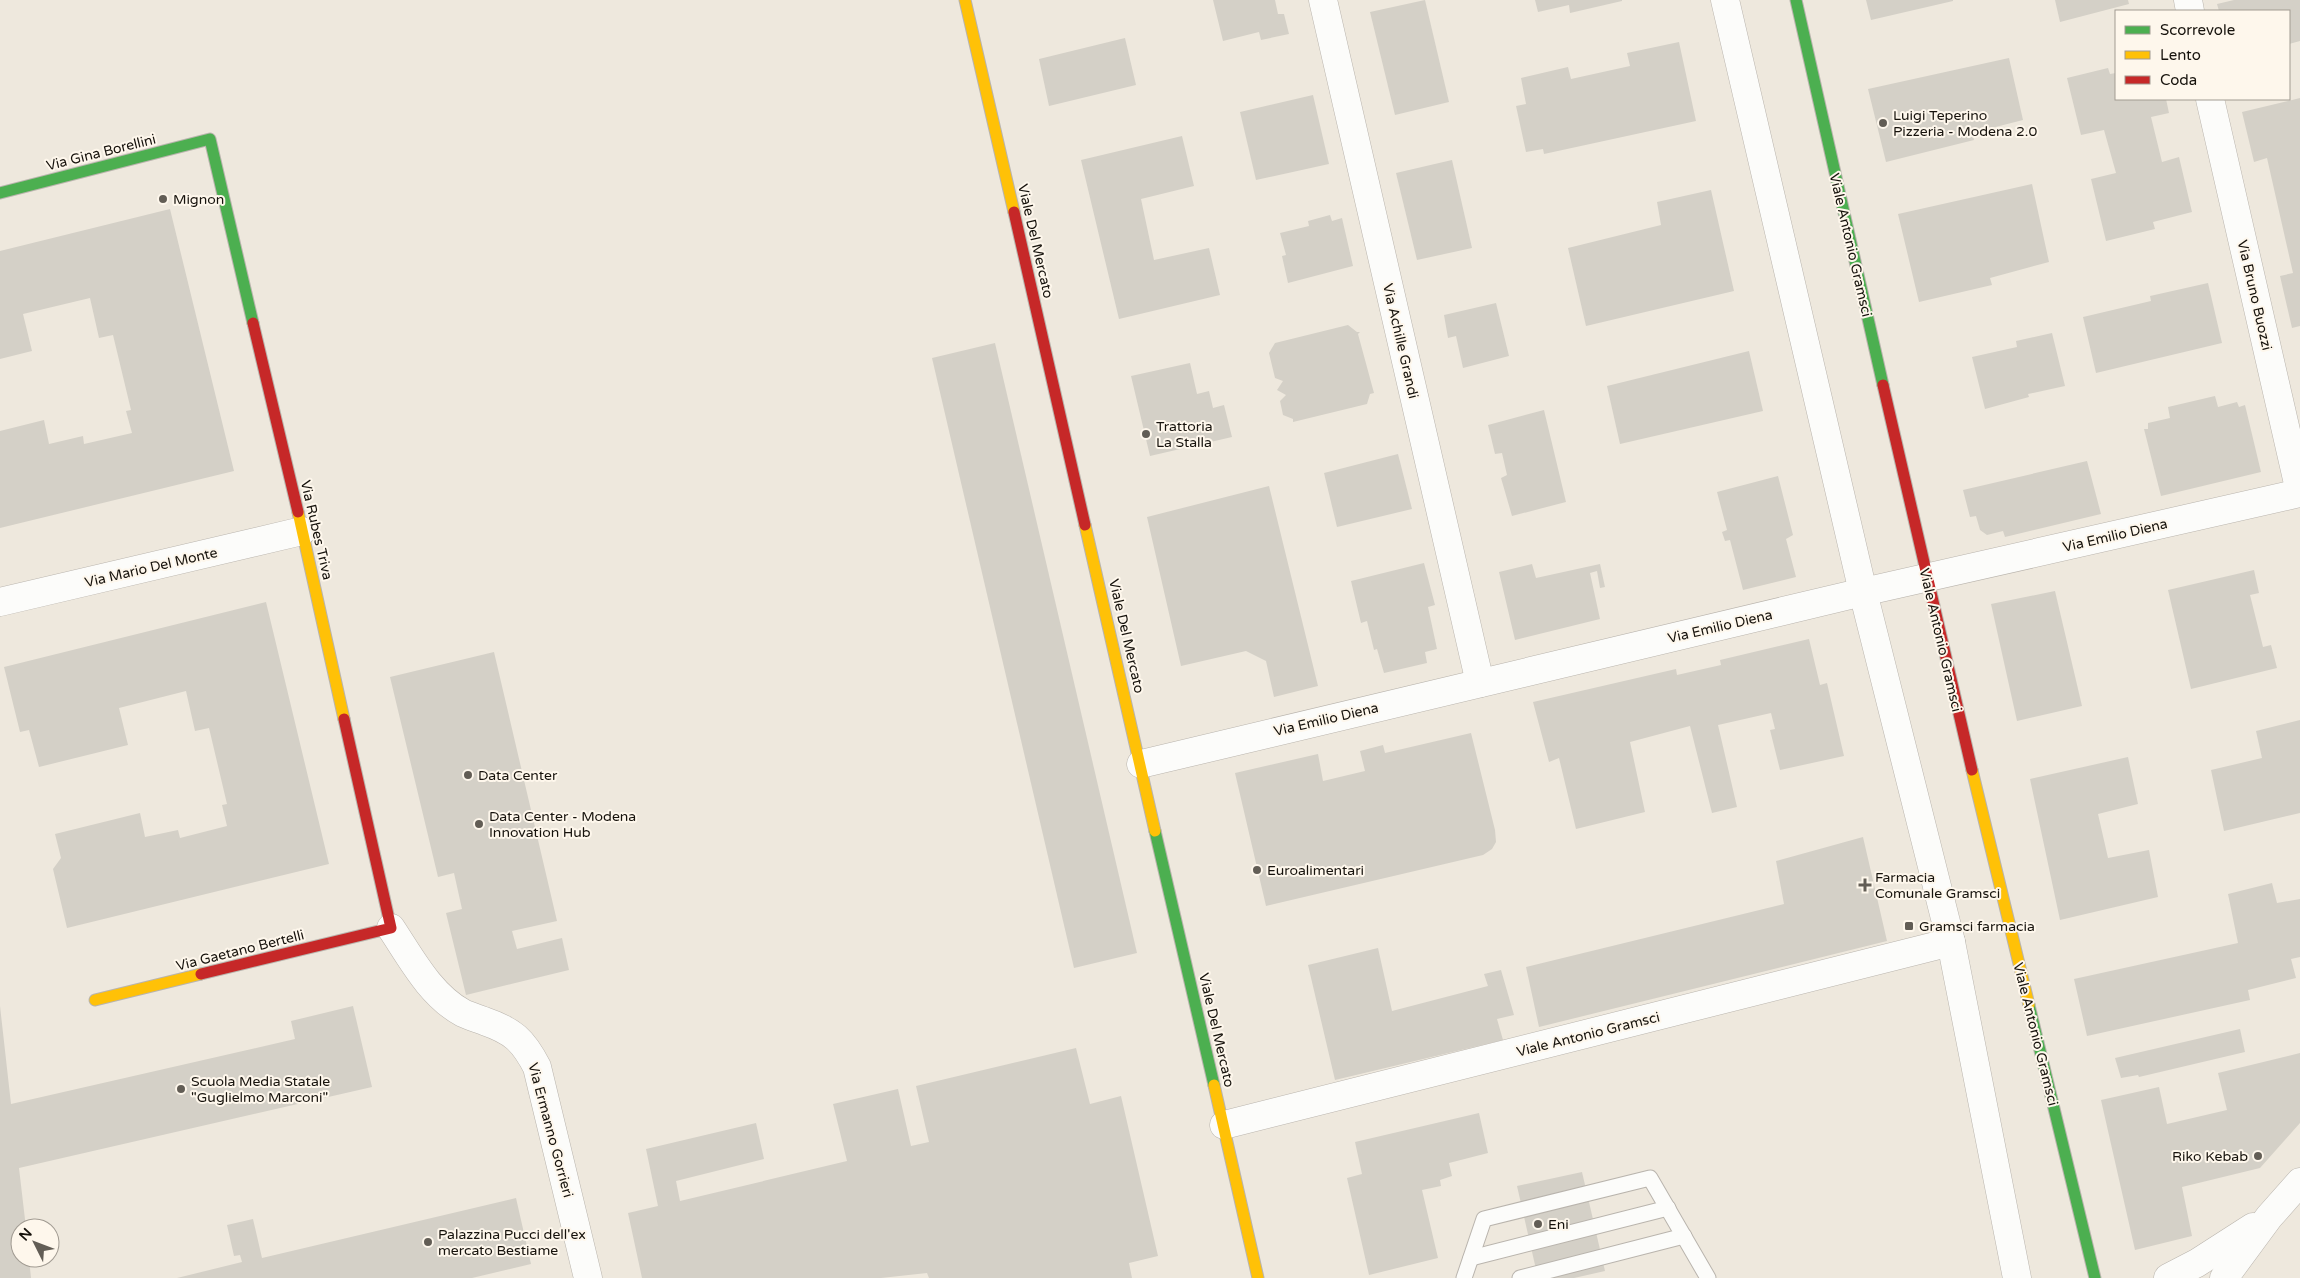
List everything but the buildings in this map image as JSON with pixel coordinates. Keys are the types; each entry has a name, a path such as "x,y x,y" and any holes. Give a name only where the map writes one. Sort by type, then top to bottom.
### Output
{"street":[{"name":"Viale Del Mercato","path":"965,0 1258,1278"},
{"name":"Via Achille Grandi","path":"1323,0 1480,683"},
{"path":"1725,0 1863,592 1951,942 2018,1278"},
{"name":"Viale Antonio Gramsci","path":"1796,0 1926,577 2098,1274"},
{"name":"Via Bruno Buozzi","path":"2210,100 2300,492"},
{"name":"Via Gina Borellini","path":"0,193 210,140"},
{"name":"Via Rubes Triva","path":"210,140 302,531 391,928"},
{"name":"Via Emilio Diena","path":"1141,764 1926,577 2300,492"},
{"name":"Via Mario Del Monte","path":"0,602 302,531"},
{"name":"Via Gaetano Bertelli","path":"95,1000 391,928"},
{"name":"Via Ermanno Gorrieri","path":"391,928 422,976 440,995 462,1013 500,1026 516,1036 528,1049 537,1067 588,1278"},
{"name":"Viale Antonio Gramsci","path":"1224,1125 1951,942"},
{"path":"2224,1278 2269,1217 2300,1182"},
{"path":"2168,1278 2198,1263 2269,1217"}],"lane":[{"path":"1464,1278 1484,1220 1650,1178 1708,1278"},
{"path":"1471,1258 1668,1208"},
{"path":"1520,1278 1684,1236"}],"traffic: fast":[{"path":"1796,0 1883,385"},
{"path":"0,193 210,139 253,323"},
{"path":"1155,831 1214,1085"},
{"path":"2029,1005 2095,1278"}],"traffic: slow":[{"path":"965,0 1014,212"},
{"path":"298,512 344,719"},
{"path":"1085,525 1155,831"},
{"path":"1972,770 2029,1005"},
{"path":"95,1000 201,974"},
{"path":"1214,1085 1258,1278"}],"traffic: jam":[{"path":"1014,212 1085,525"},
{"path":"253,323 298,512"},
{"path":"1883,385 1972,770"},
{"path":"201,974 391,928 344,719"}],"place":[{"name":"Luigi Teperino Pizzeria - Modena 2.0","path":"1883,123"},
{"name":"Mignon","path":"163,199"},
{"name":"Trattoria La Stalla","path":"1146,434"},
{"name":"Data Center","path":"468,775"},
{"name":"Data Center - Modena Innovation Hub","path":"479,824"},
{"name":"Euroalimentari","path":"1257,870"},
{"name":"Farmacia Comunale Gramsci","path":"1865,885"},
{"name":"Gramsci farmacia","path":"1909,926"},
{"name":"Scuola Media Statale \"Guglielmo Marconi\"","path":"181,1089"},
{"name":"Riko Kebab","path":"2258,1156"},
{"name":"Eni","path":"1538,1224"},
{"name":"Palazzina Pucci dell'ex mercato Bestiame","path":"428,1242"}]}
